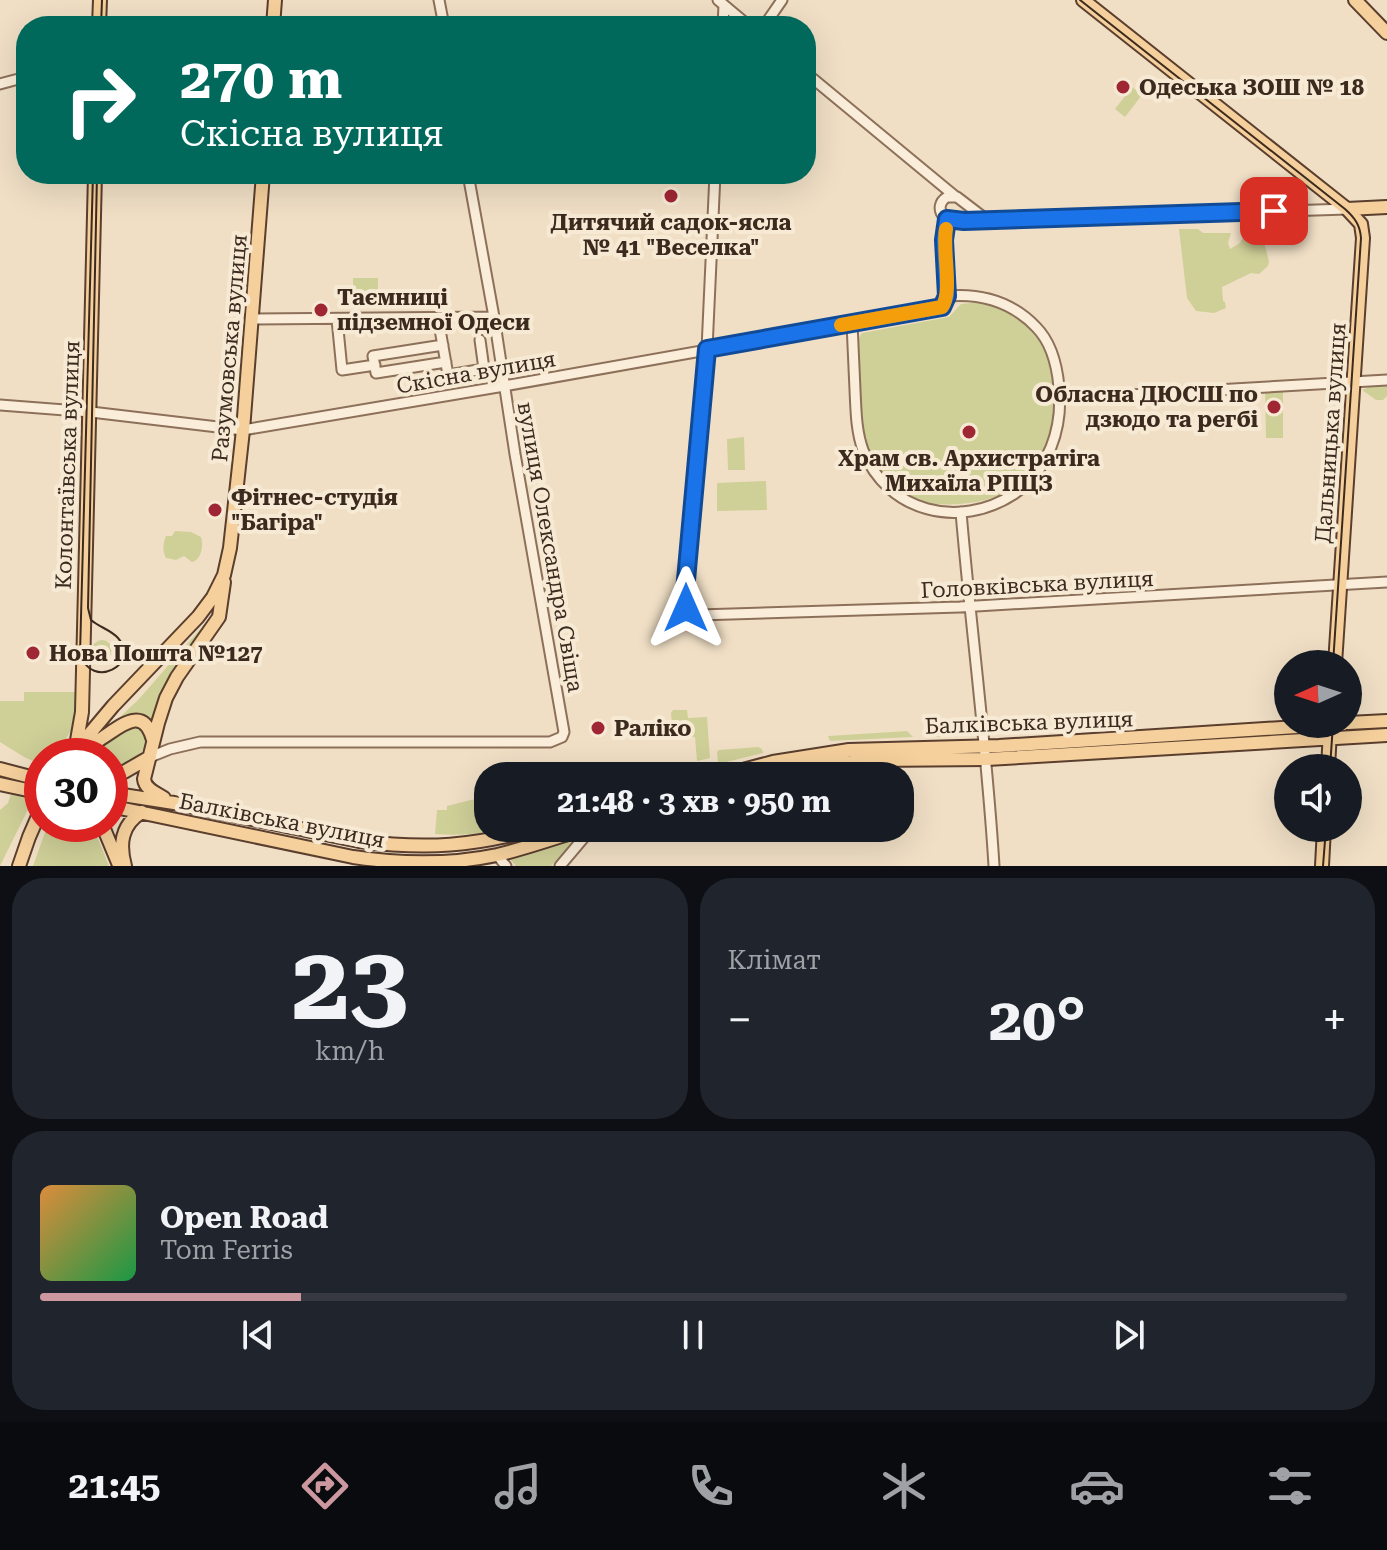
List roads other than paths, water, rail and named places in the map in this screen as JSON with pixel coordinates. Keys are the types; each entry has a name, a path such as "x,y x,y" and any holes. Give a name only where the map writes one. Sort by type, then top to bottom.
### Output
{"main road":[{"path":"1083,0 1347,209 1358,220 1362,230"},
{"path":"1355,0 1387,33"},
{"name":"Колонтаївська вулиця","path":"78,738 81,720 95,184"},
{"name":"Разумовська вулиця","path":"86,738 198,617 224,575 230,548 243,430 262,184"},
{"path":"1347,209 1385,207"},
{"path":"1362,230 1369,216 1385,207"},
{"name":"Дальницька вулиця","path":"1336,650 1362,230"},
{"path":"174,803 145,783 153,740 171,687 219,617 224,575"},
{"path":"103,738 131,721 141,721 150,729 153,740"},
{"name":"Балківська вулиця","path":"1362,724 1387,721"},
{"name":"Балківська вулиця","path":"1362,731 1387,735"},
{"name":"Балківська вулиця","path":"851,762 1274,732"},
{"name":"Балківська вулиця","path":"773,762 849,750 904,747 986,753"},
{"path":"128,770 150,757"},
{"path":"0,769 24,775"},
{"path":"0,784 24,789"},
{"name":"Балківська вулиця","path":"128,796 388,845 419,847 480,842"},
{"name":"Балківська вулиця","path":"128,809 383,861 448,862 497,855 542,842"},
{"path":"119,864 123,834 129,822 142,812"},
{"path":"19,864 28,842"},
{"path":"110,842 119,864"},
{"path":"1322,866 1323,842"}],"street":[{"path":"721,2 737,16"},
{"path":"816,81 960,200 964,208 962,215 950,220"},
{"path":"936,182 942,215 950,220 1347,209"},
{"name":"вулиця Олександра Свіща","path":"150,757 200,742 550,742 562,737 564,725 470,184"},
{"path":"707,349 715,184"},
{"path":"940,207 944,199 951,196 968,204 987,220"},
{"path":"852,323 856,423 862,448 872,469 887,487 903,500 922,508 961,512 990,506 1015,493 1030,479 1052,447 1058,429 1058,373 1048,342 1025,317 988,298 947,296 944,240 950,220"},
{"name":"Cкісна вулиця","path":"0,405 243,430 942,307 947,296"},
{"path":"251,319 494,317"},
{"path":"438,318 448,375 484,369 480,340"},
{"path":"337,319 342,370 375,365"},
{"path":"443,345 373,356 376,373 446,362"},
{"name":"Головківська вулиця","path":"707,349 684,602 689,613 969,606 1387,582"},
{"path":"1060,399 1387,380"},
{"path":"961,512 986,753 994,866"},
{"path":"560,866 579,842"},
{"path":"497,855 506,866"}],"tram line":[{"path":"101,16 102,0"},
{"path":"1080,0 1345,209 1358,225 1361,238 1334,650"},
{"path":"93,184 80,654 86,665 94,671 103,672 119,664 123,648 115,635 91,620 88,608 97,184"},
{"path":"1331,754 1332,738"},
{"path":"1323,866 1325,842"}],"place":[{"name":"Одеська ЗОШ № 18","path":"1123,87"},
{"name":"Дитячий садок-ясла № 41 \"Веселка\"","path":"671,196"},
{"name":"Таємниці підземної Одеси","path":"321,310"},
{"name":"Обласна ДЮСШ по дзюдо та регбі","path":"1274,407"},
{"name":"Храм св. Архистратіга Михаїла РПЦЗ","path":"969,432"},
{"name":"Фітнес-студія \"Багіра\"","path":"215,510"},
{"name":"Нова Пошта №127","path":"33,653"},
{"name":"Раліко","path":"598,728"}]}
